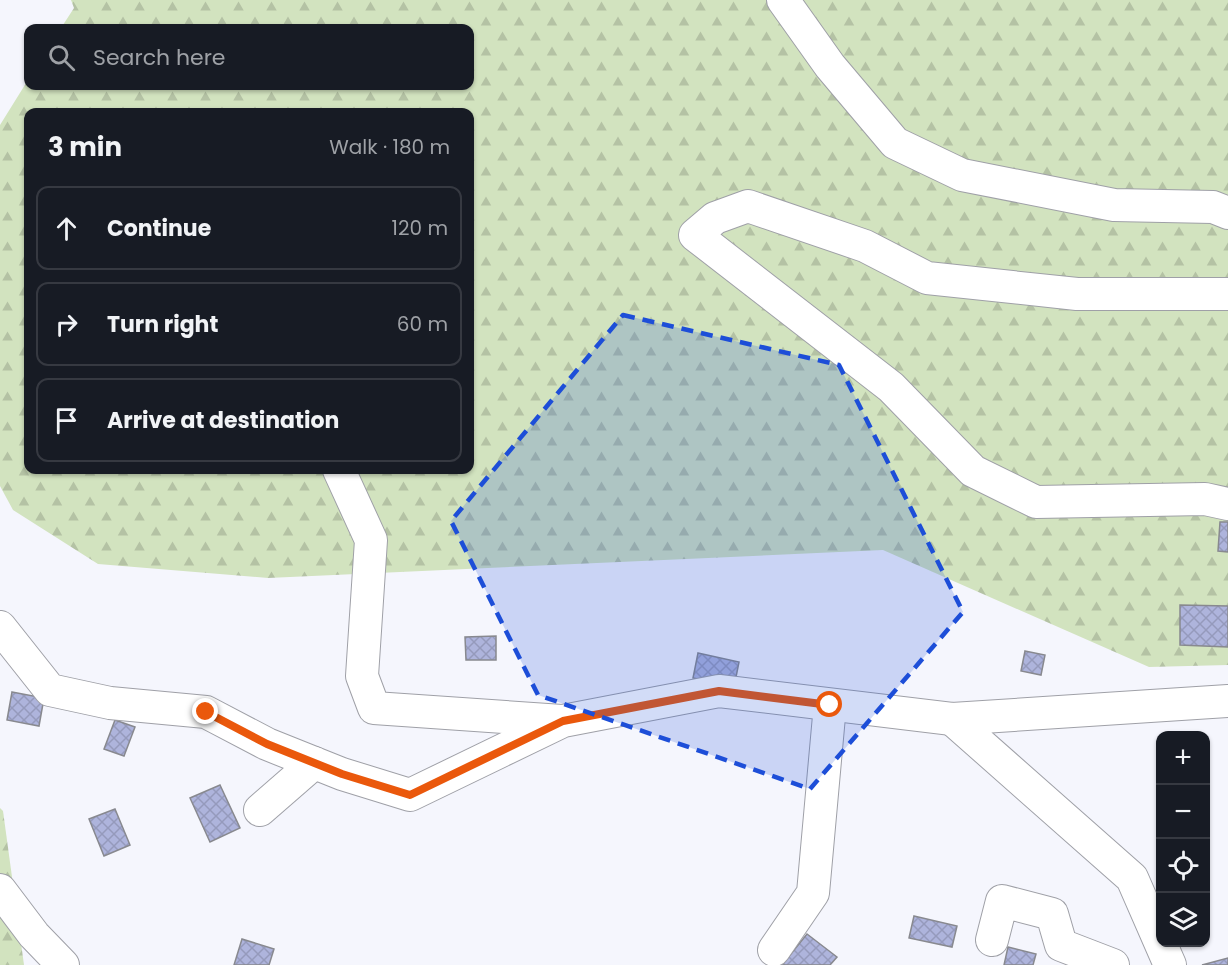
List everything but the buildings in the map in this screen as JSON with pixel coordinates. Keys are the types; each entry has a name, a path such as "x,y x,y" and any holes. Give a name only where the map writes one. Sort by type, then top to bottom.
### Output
{"street":[{"path":"783,0 830,66 895,143 962,175 1114,205 1213,207 1228,213"},
{"path":"1228,294 1077,294 927,278 865,246 748,206 715,218 695,235 891,387 974,471 1036,502 1205,499 1228,504"},
{"path":"341,474 371,540 362,675 374,708 563,721 719,691 952,719 1228,701"},
{"path":"0,627 50,690 110,703 206,712 267,744 342,774 410,795 563,721"},
{"path":"774,950 813,893 830,705"},
{"path":"952,719 1132,878 1170,965"},
{"path":"260,810 314,763"},
{"path":"0,890 34,935 63,965"},
{"path":"992,940 1002,901 1052,914 1061,945 1113,965"}],"highlighted area":[{"path":"623,315 839,365 963,612 810,789 538,695 451,521"}],"green space":[{"path":"71,0 1228,0 1228,665 1149,667 883,550 268,578 98,564 13,510 0,486 0,125 24,86 24,90 474,90 474,24 64,24 74,8"},
{"path":"0,808 3,811 24,965 0,965"}],"route":[{"path":"206,712 267,744 342,774 410,795 563,721 719,691 830,705"}]}
